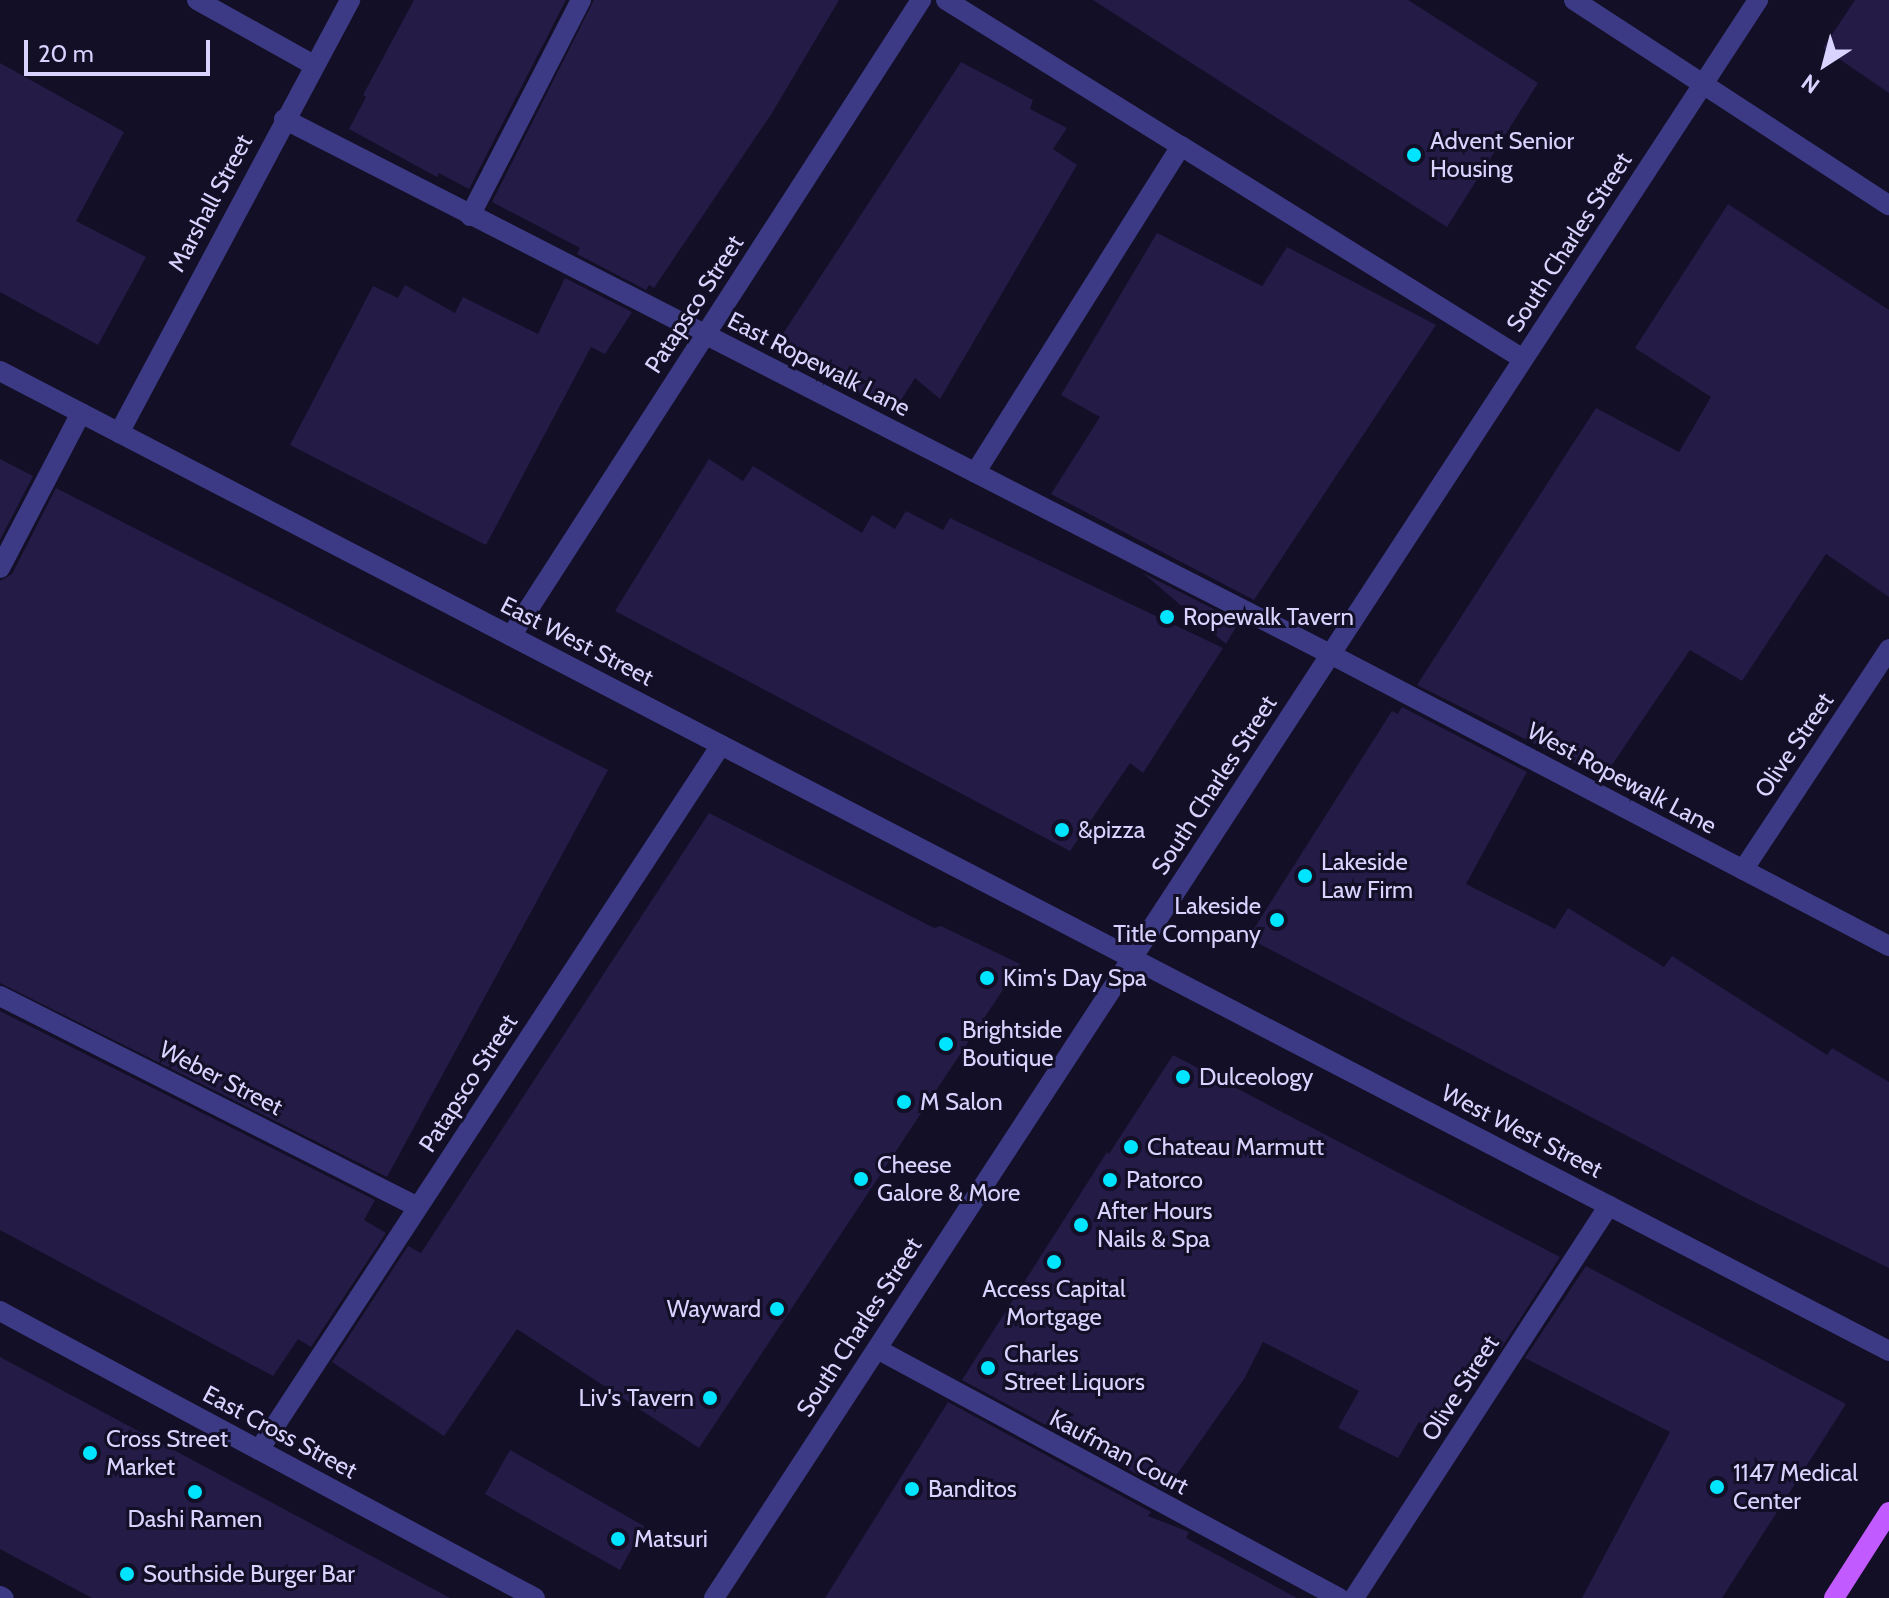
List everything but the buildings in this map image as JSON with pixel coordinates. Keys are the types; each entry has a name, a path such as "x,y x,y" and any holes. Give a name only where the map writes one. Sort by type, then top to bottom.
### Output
{"main road":[{"path":"1834,1598 1889,1512"}],"street":[{"path":"197,0 314,65"},
{"name":"Marshall Street","path":"119,433 350,0"},
{"path":"470,216 581,0"},
{"name":"Patapsco Street","path":"511,636 921,0"},
{"path":"946,0 1523,359"},
{"path":"1574,0 1889,205"},
{"name":"South Charles Street","path":"714,1598 1758,0"},
{"name":"East Ropewalk Lane","path":"284,119 1330,654"},
{"path":"975,473 1181,146"},
{"name":"East West Street","path":"0,371 1131,958"},
{"path":"0,568 81,413"},
{"name":"Olive Street","path":"1743,870 1889,649"},
{"name":"West Ropewalk Lane","path":"1330,654 1889,946"},
{"name":"Patapsco Street","path":"259,1450 721,745"},
{"name":"West West Street","path":"1131,958 1889,1351"},
{"name":"Weber Street","path":"0,996 418,1207"},
{"name":"Olive Street","path":"1354,1598 1609,1206"},
{"name":"East Cross Street","path":"0,1311 535,1598"},
{"name":"Kaufman Court","path":"877,1349 1137,1492 1339,1598"}],"place":[{"name":"Advent Senior Housing","path":"1414,155"},
{"name":"Ropewalk Tavern","path":"1167,617"},
{"name":"&pizza","path":"1062,830"},
{"name":"Lakeside Law Firm","path":"1305,876"},
{"name":"Lakeside Title Company","path":"1277,920"},
{"name":"Kim's Day Spa","path":"987,978"},
{"name":"Brightside Boutique","path":"946,1044"},
{"name":"Dulceology","path":"1183,1077"},
{"name":"M Salon","path":"904,1102"},
{"name":"Chateau Marmutt","path":"1131,1147"},
{"name":"Cheese Galore & More","path":"861,1179"},
{"name":"Patorco","path":"1110,1180"},
{"name":"After Hours Nails & Spa","path":"1081,1225"},
{"name":"Access Capital Mortgage","path":"1054,1262"},
{"name":"Wayward","path":"777,1309"},
{"name":"Charles Street Liquors","path":"988,1368"},
{"name":"Liv's Tavern","path":"710,1398"},
{"name":"Cross Street Market","path":"90,1453"},
{"name":"1147 Medical Center","path":"1717,1487"},
{"name":"Banditos","path":"912,1489"},
{"name":"Dashi Ramen","path":"195,1492"},
{"name":"Matsuri","path":"618,1539"},
{"name":"Southside Burger Bar","path":"127,1574"}]}
